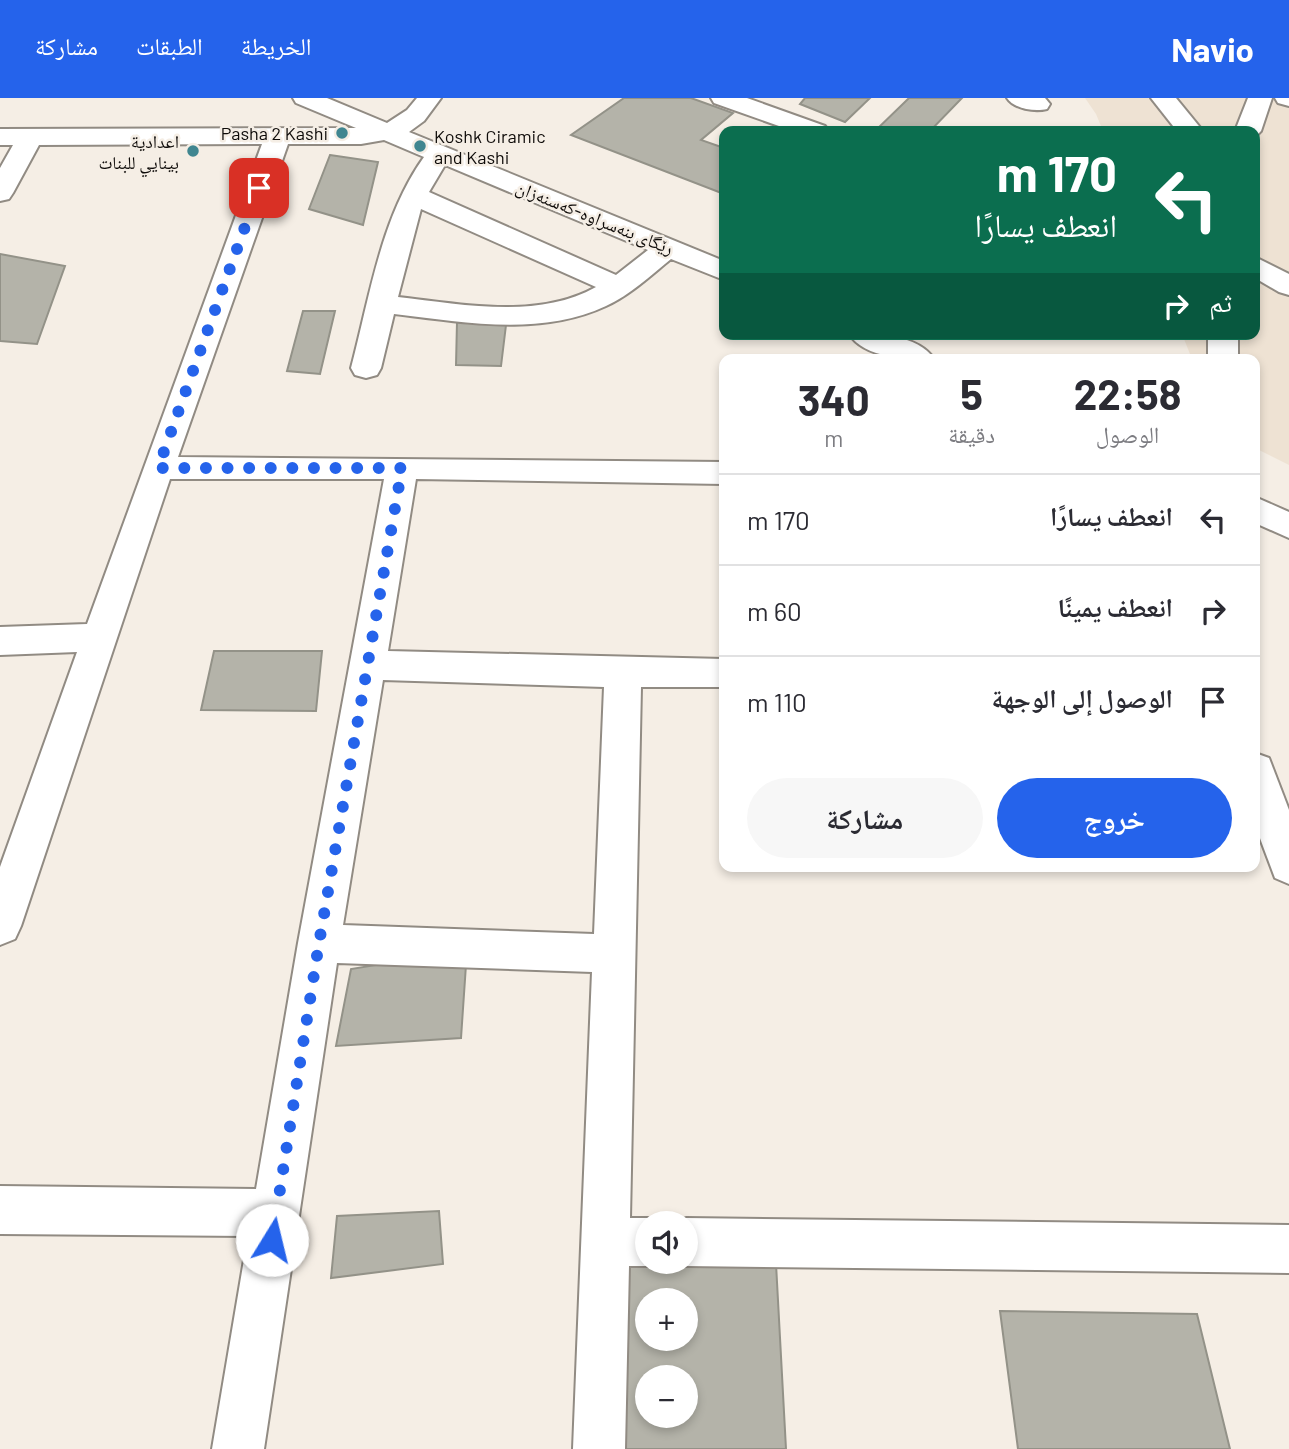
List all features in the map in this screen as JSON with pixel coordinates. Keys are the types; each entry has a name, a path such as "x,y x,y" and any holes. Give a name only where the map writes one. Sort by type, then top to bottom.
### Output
{"street":[{"path":"305,98 349,117"},
{"path":"0,136 361,136 391,132 420,113 429,98"},
{"path":"723,98 802,126"},
{"path":"1163,98 1186,126"},
{"path":"1250,126 1260,98"},
{"path":"160,113 349,117 376,107 384,101"},
{"name":"رێگای بنەسراوە-کەسنەزان","path":"349,117 719,269"},
{"path":"0,193 30,137"},
{"path":"0,926 158,468 277,138"},
{"path":"366,369 405,214 413,195 440,153"},
{"path":"413,195 617,286"},
{"path":"382,304 538,315 569,309 596,299 617,286 669,247"},
{"path":"1260,269 1289,286"},
{"path":"877,340 908,354"},
{"path":"158,468 402,468 719,473"},
{"path":"239,1449 319,943 402,468"},
{"path":"1260,512 1289,526"},
{"path":"0,641 101,637"},
{"path":"369,665 623,673 719,673"},
{"path":"599,1449 626,1241 614,954 623,673"},
{"path":"1260,783 1289,866"},
{"path":"319,943 614,954"},
{"path":"0,1210 276,1213"},
{"path":"698,1242 1289,1248"}],"shaded area":[{"path":"1085,98 1289,98 1289,465 1260,450 1260,354 1190,354 1184,340 1260,340 1260,126 1101,126"}],"building":[{"path":"624,98 691,98 733,113 701,140 719,146 719,192 571,135"},
{"path":"805,98 870,98 845,122 800,104"},
{"path":"909,98 962,98 935,126 880,126"},
{"path":"330,155 378,162 363,225 309,209"},
{"path":"0,254 65,266 37,344 0,341"},
{"path":"303,311 335,311 320,374 287,371"},
{"path":"457,322 506,325 501,366 456,365"},
{"path":"214,651 322,651 316,711 201,710"},
{"path":"467,950 461,1038 336,1046 351,969"},
{"path":"439,1211 443,1264 331,1278 337,1216"},
{"path":"624,1243 635,1252 635,1274 698,1274 698,1243 775,1245 786,1449 620,1449"},
{"path":"1000,1311 1197,1314 1230,1449 1018,1449"}],"place":[{"name":"Pasha 2 Kashi","path":"342,133"},
{"name":"Koshk Ciramic and Kashi","path":"420,146"},
{"name":"اعدادية بينايي للبنات","path":"193,151"}],"route":[{"path":"259,188 158,468 402,468 319,943 272,1240"}]}
